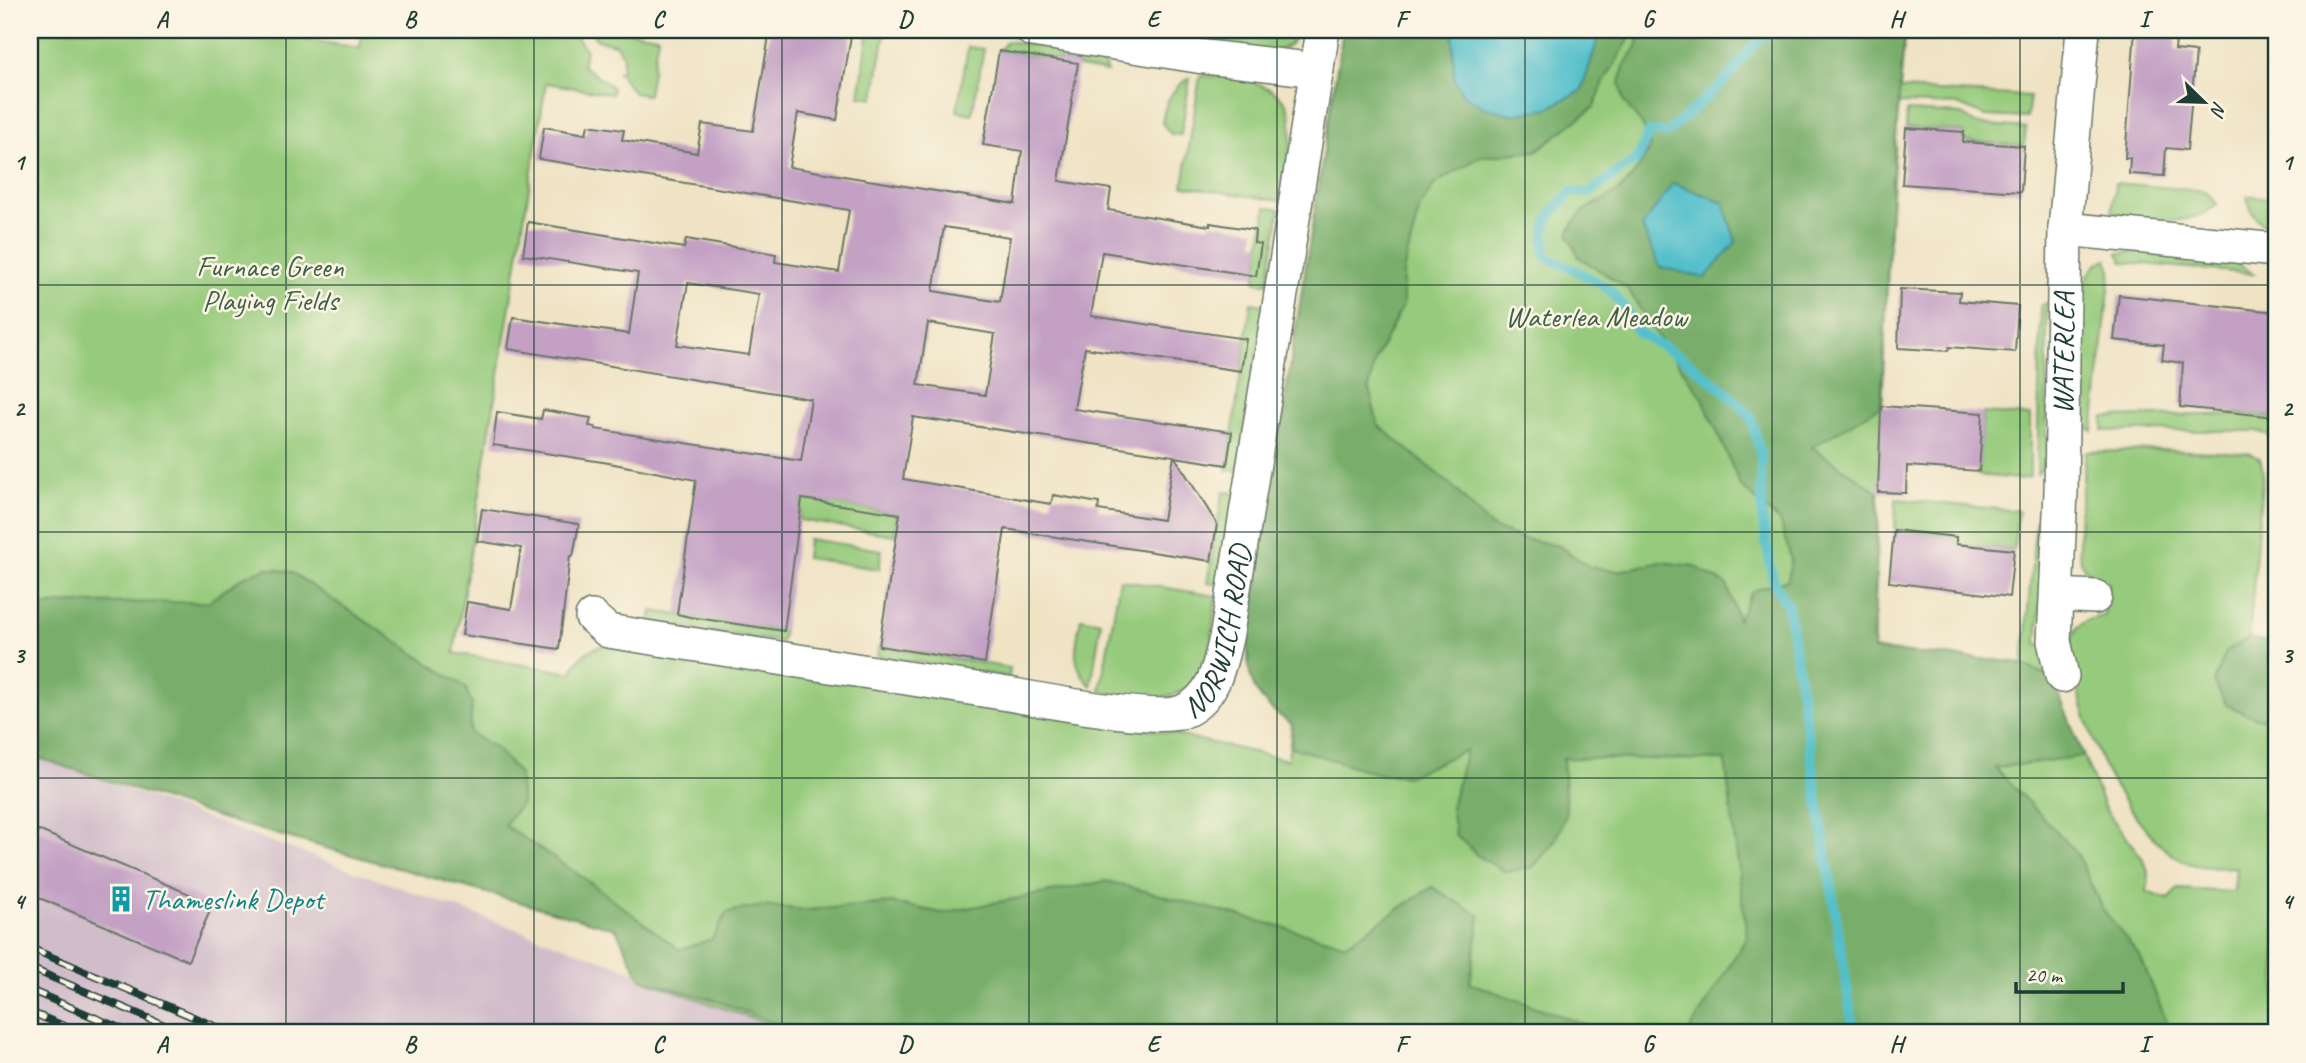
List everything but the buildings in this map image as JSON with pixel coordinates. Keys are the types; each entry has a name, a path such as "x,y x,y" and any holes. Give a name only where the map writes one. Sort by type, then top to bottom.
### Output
{"street":[{"path":"1032,30 1197,56 1317,70"},
{"name":"NORWICH ROAD","path":"592,617 608,631 1056,702 1156,715 1178,713 1199,704 1213,684 1227,634 1322,30"},
{"name":"WATERLEA","path":"2062,676 2054,640 2061,492 2065,229 2083,30"},
{"path":"2065,229 2276,250"},
{"path":"2057,595 2095,597"}],"shaded area":[{"path":"30,755 714,1000 801,1033 30,1033"}],"green space":[{"name":"Furnace Green Playing Fields","path":"30,30 244,30 360,48 363,30 573,30 586,51 582,65 613,88 612,94 546,83 454,653 571,673 587,652 612,644 1164,732 1288,760 1292,724 1268,705 1254,687 1249,665 1248,634 1343,30 1905,30 1900,89 2030,96 2027,118 1985,116 1960,105 1899,103 1886,308 1873,650 2015,662 2023,665 2036,520 2043,515 2047,529 2037,645 2047,647 2052,677 2105,809 2143,859 2149,873 2147,892 2168,899 2178,889 2234,892 2236,867 2204,867 2174,856 2148,832 2112,782 2086,718 2072,664 2071,645 2081,624 2104,616 2109,583 2087,571 2080,555 2079,527 2086,452 2161,450 2248,453 2260,458 2263,471 2249,638 2226,652 2254,717 2276,721 2276,1033 2171,1033 2141,959 2031,1033 793,1033 641,979 616,929 230,821 30,755"},
{"path":"590,30 618,30 658,36 648,95 634,93 618,72 622,70 623,55 615,44 597,40"},
{"path":"1208,30 1302,30 1288,46 1275,52 1206,43"},
{"path":"1343,30 1453,30 1455,57 1581,91 1601,30 1630,30 1628,41 1603,84 1594,107 1536,151 1480,157 1435,184 1420,207 1403,272 1403,305 1375,360 1369,388 1378,425 1452,486 1491,527 1521,538 1559,546 1590,567 1618,571 1661,562 1694,566 1727,585 1738,620 1752,591 1788,580 1791,559 1780,521 1741,487 1702,397 1628,289 1579,257 1568,234 1583,212 1610,197 1628,181 1641,164 1650,145 1643,126 1624,101 1620,84 1624,66 1637,47 1641,30 1905,30 1892,179 1881,406 1812,447 1878,492 1873,650 2015,662 2052,677 2083,756 1995,768 2076,852 2102,908 2141,958 2171,1033 1688,1033 1747,937 1725,760 1563,758 1566,814 1555,841 1533,867 1506,872 1478,856 1455,834 1451,807 1466,750 1409,776 1379,774 1291,747 1292,724 1268,705 1254,687 1249,665 1248,634","holes":["1673,183 1723,202 1736,242"]},
{"path":"869,31 885,33 874,98 859,96"},
{"path":"1007,41 1100,56 1107,72 1078,67 1078,63 999,51"},
{"path":"968,47 984,49 972,114 957,111"},
{"path":"1200,76 1253,82 1277,94 1286,103 1290,114 1291,135 1281,201 1183,186"},
{"path":"1190,78 1181,135 1171,134 1162,123 1165,109 1174,91"},
{"path":"1907,111 1961,114 1975,124 2026,128 2024,146 1963,141 1964,132 1906,128"},
{"path":"2115,183 2205,191 2217,204 2207,211 2181,220 2137,219 2112,212"},
{"path":"2247,196 2276,199 2276,232 2257,218"},
{"path":"1266,207 1280,209 1268,283 1255,282"},
{"path":"2139,251 2214,257 2242,266 2254,274 2123,262 2118,253"},
{"path":"2107,259 2111,270 2093,431 2080,423 2077,411 2083,288 2091,270"},
{"path":"1251,303 1264,305 1238,471 1227,470"},
{"path":"2047,303 2046,465 2037,474 2041,306"},
{"path":"1983,413 2030,416 2030,477 2019,479 1978,475"},
{"path":"2249,414 2276,417 2276,437 2256,431 2103,431 2104,417"},
{"path":"1223,492 1235,493 1219,585 1207,583"},
{"path":"802,498 898,514 894,535 799,520"},
{"path":"1896,499 2018,511 2014,550 1956,544 1956,537 1895,530"},
{"path":"808,539 882,550 879,569 806,558"},
{"path":"267,568 291,572 465,687 472,704 470,733 497,749 519,774 522,803 504,825 588,881 680,950 712,939 727,912 764,906 807,910 892,903 942,913 1107,881 1346,944 1432,887 1480,916 1470,983 1609,1033 801,1033 714,1000 641,979 616,929 230,821 30,755 30,607 73,603 208,602 243,577"},
{"path":"1120,580 1216,596 1206,662 1194,682 1183,690 1157,698 1100,691"},
{"path":"652,611 784,631 781,642 650,622"},
{"path":"1081,618 1101,622 1091,686 1079,670 1077,662 1076,646"},
{"path":"2249,638 2276,643 2276,721 2254,717 2226,705 2214,682 2226,652"},
{"path":"879,646 1010,668 1009,677 877,656"}],"water":[{"path":"1453,30 1601,30 1581,91 1548,108 1515,115 1485,108 1463,95 1454,78"},
{"path":"1673,183 1723,202 1736,242 1705,278 1660,267 1642,227"}],"waterway":[{"path":"1780,30 1781,32 1759,38 1726,80 1668,132 1649,132 1638,158 1589,193 1571,192 1548,220 1545,244 1546,257 1609,289 1627,311 1639,333 1687,361 1725,391 1751,417 1761,456 1762,517 1773,580 1788,607 1854,1033"}],"railway":[{"path":"30,948 231,1033"},
{"path":"30,968 183,1033"},
{"path":"30,990 131,1033"},
{"path":"30,1012 81,1033"}],"place":[{"name":"Thameslink Depot","path":"121,899"}],"park label":[{"name":"Waterlea Meadow","path":"1596,316"}]}
